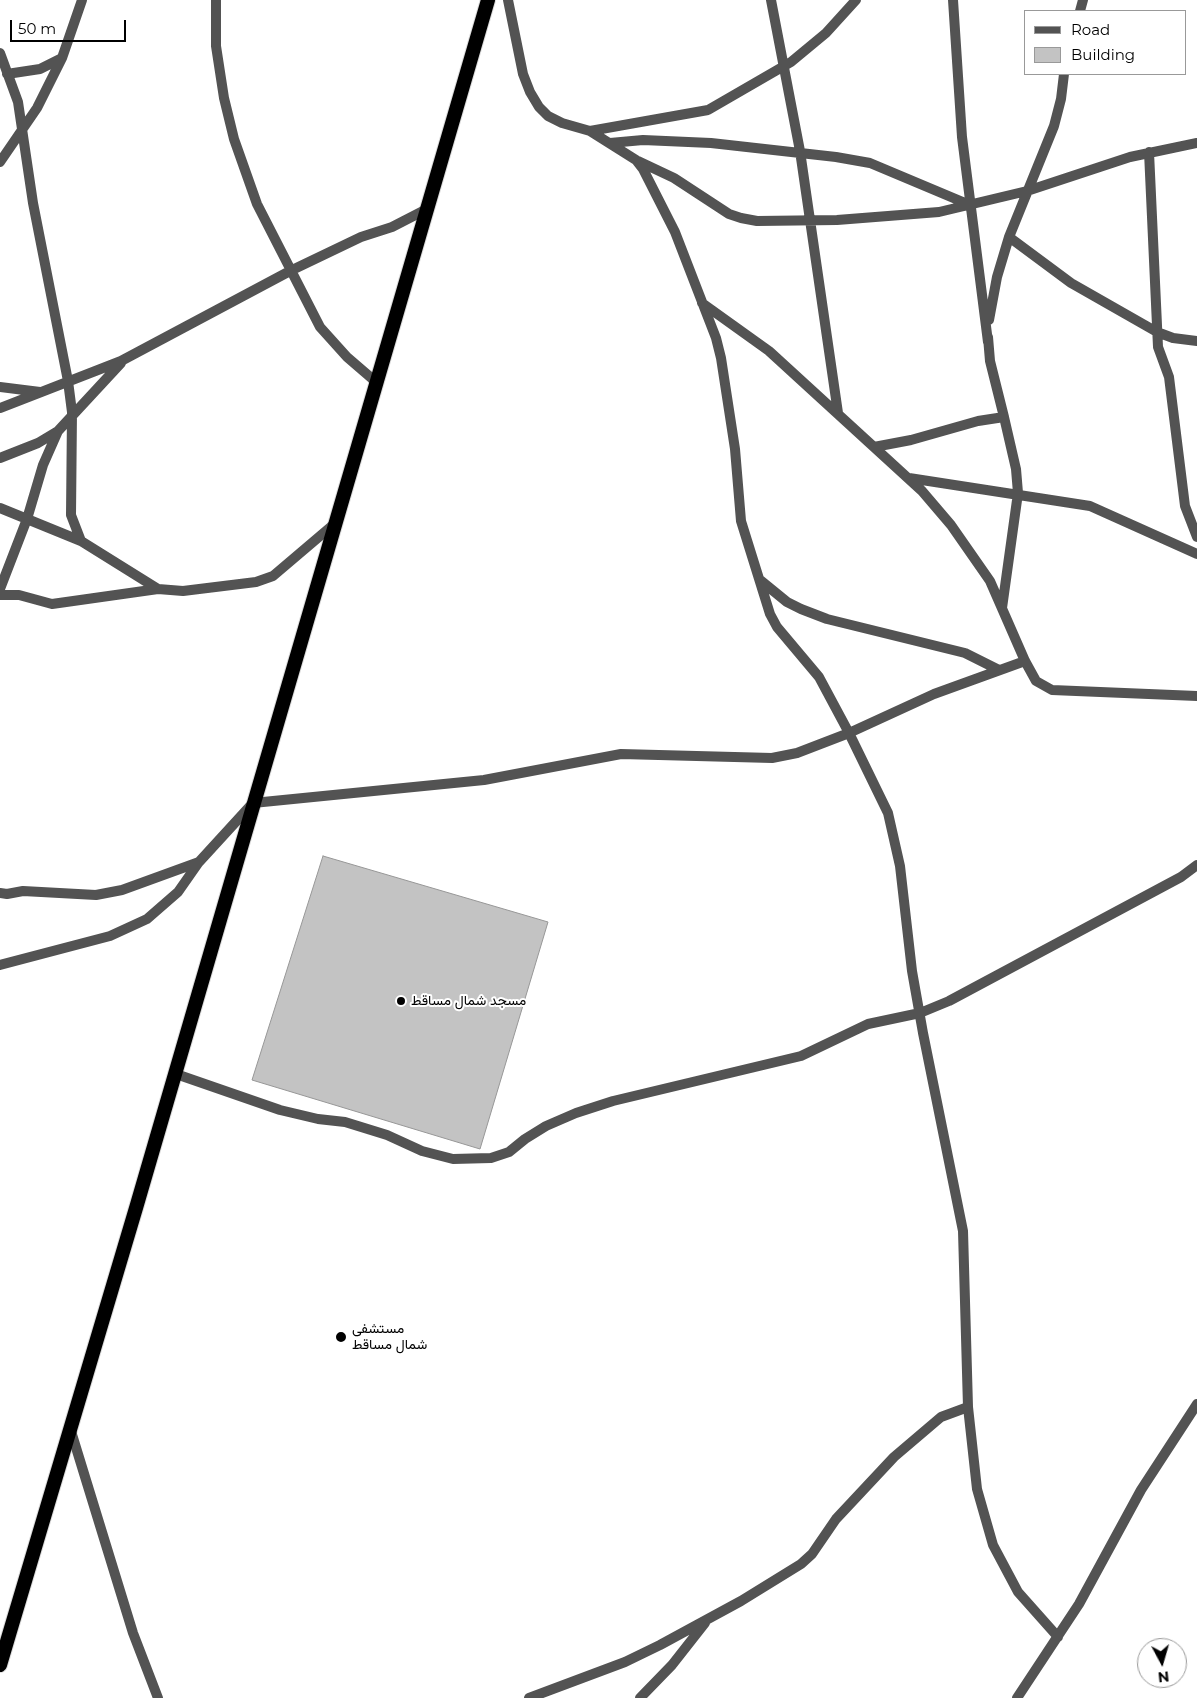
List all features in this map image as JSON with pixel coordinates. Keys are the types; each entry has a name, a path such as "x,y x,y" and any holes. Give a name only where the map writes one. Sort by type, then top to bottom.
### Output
{"highway":[{"path":"0,1665 176,1074 333,526 488,0"}],"street":[{"path":"0,162 38,108 62,58 82,0"},
{"path":"216,0 216,46 234,139 257,204 290,271 327,336 376,382"},
{"path":"508,0 523,74 530,92 539,107 548,116 562,123 590,131 636,160 674,178 729,214 741,218 757,221 918,215 1027,191 1150,152 1197,143"},
{"path":"771,0 800,151 838,413"},
{"path":"590,131 708,110 784,66 826,33 856,0"},
{"path":"953,0 962,137 990,360 1016,469 1018,496 1002,610"},
{"path":"0,53 18,102 33,203 68,382 72,417 71,515 81,541"},
{"path":"7,74 40,69 62,58"},
{"path":"988,342 990,309 1009,237 1054,126 1061,99 1064,75"},
{"path":"610,143 644,140 800,151 870,163 970,205"},
{"path":"1150,152 1158,347 1171,389 1184,500 1197,537"},
{"path":"636,160 643,169 675,232 721,358 735,449 741,520 770,614 777,627 819,677 849,733 888,814 893,831 900,866 920,1013 963,1231 968,1407 977,1488 987,1531 1018,1592 1058,1637"},
{"path":"0,408 126,358 290,271 361,237 392,227 427,209"},
{"path":"1009,237 1071,282 1157,332 1173,338 1197,341"},
{"path":"702,302 769,351 922,491 951,525 990,581 1025,661 1036,680 1052,690 1197,696"},
{"path":"0,458 38,443 58,430 126,358"},
{"path":"0,387 41,392"},
{"path":"874,447 911,440 978,421 1004,417"},
{"path":"0,589 27,519 43,465 58,430"},
{"path":"908,478 1103,510 1197,554"},
{"path":"0,508 81,541 158,588"},
{"path":"0,595 19,595 52,604 158,588 183,591 256,582 273,576 333,526"},
{"path":"759,580 787,602 801,610 827,619 965,653 999,670"},
{"path":"0,965 110,936 147,919 178,892 199,862 253,802 484,780 621,754 772,758 797,753 849,733 934,694 1025,661"},
{"path":"1179,695 1197,690"},
{"path":"0,893 8,894 23,891 96,895 122,890 199,862"},
{"path":"176,1074 280,1110 318,1119 345,1122 387,1135 422,1151 453,1159 491,1158 509,1152 546,1126 613,1101 801,1056 868,1024 920,1013 949,1001 1072,937 1181,877 1197,865"},
{"path":"1018,1698 1079,1604 1141,1490 1197,1404"},
{"path":"529,1698 626,1662 707,1620 801,1564 812,1554 836,1519 894,1457 941,1417 968,1407"},
{"path":"70,1428 133,1633 158,1698"},
{"path":"640,1698 672,1665 707,1620"}],"building":[{"name":"مسجد شمال مساقط","path":"323,856 548,922 480,1149 252,1080"}],"place":[{"name":"مسجد شمال مساقط","path":"401,1001"},
{"name":"مستشفى شمال مساقط","path":"341,1337"}]}
